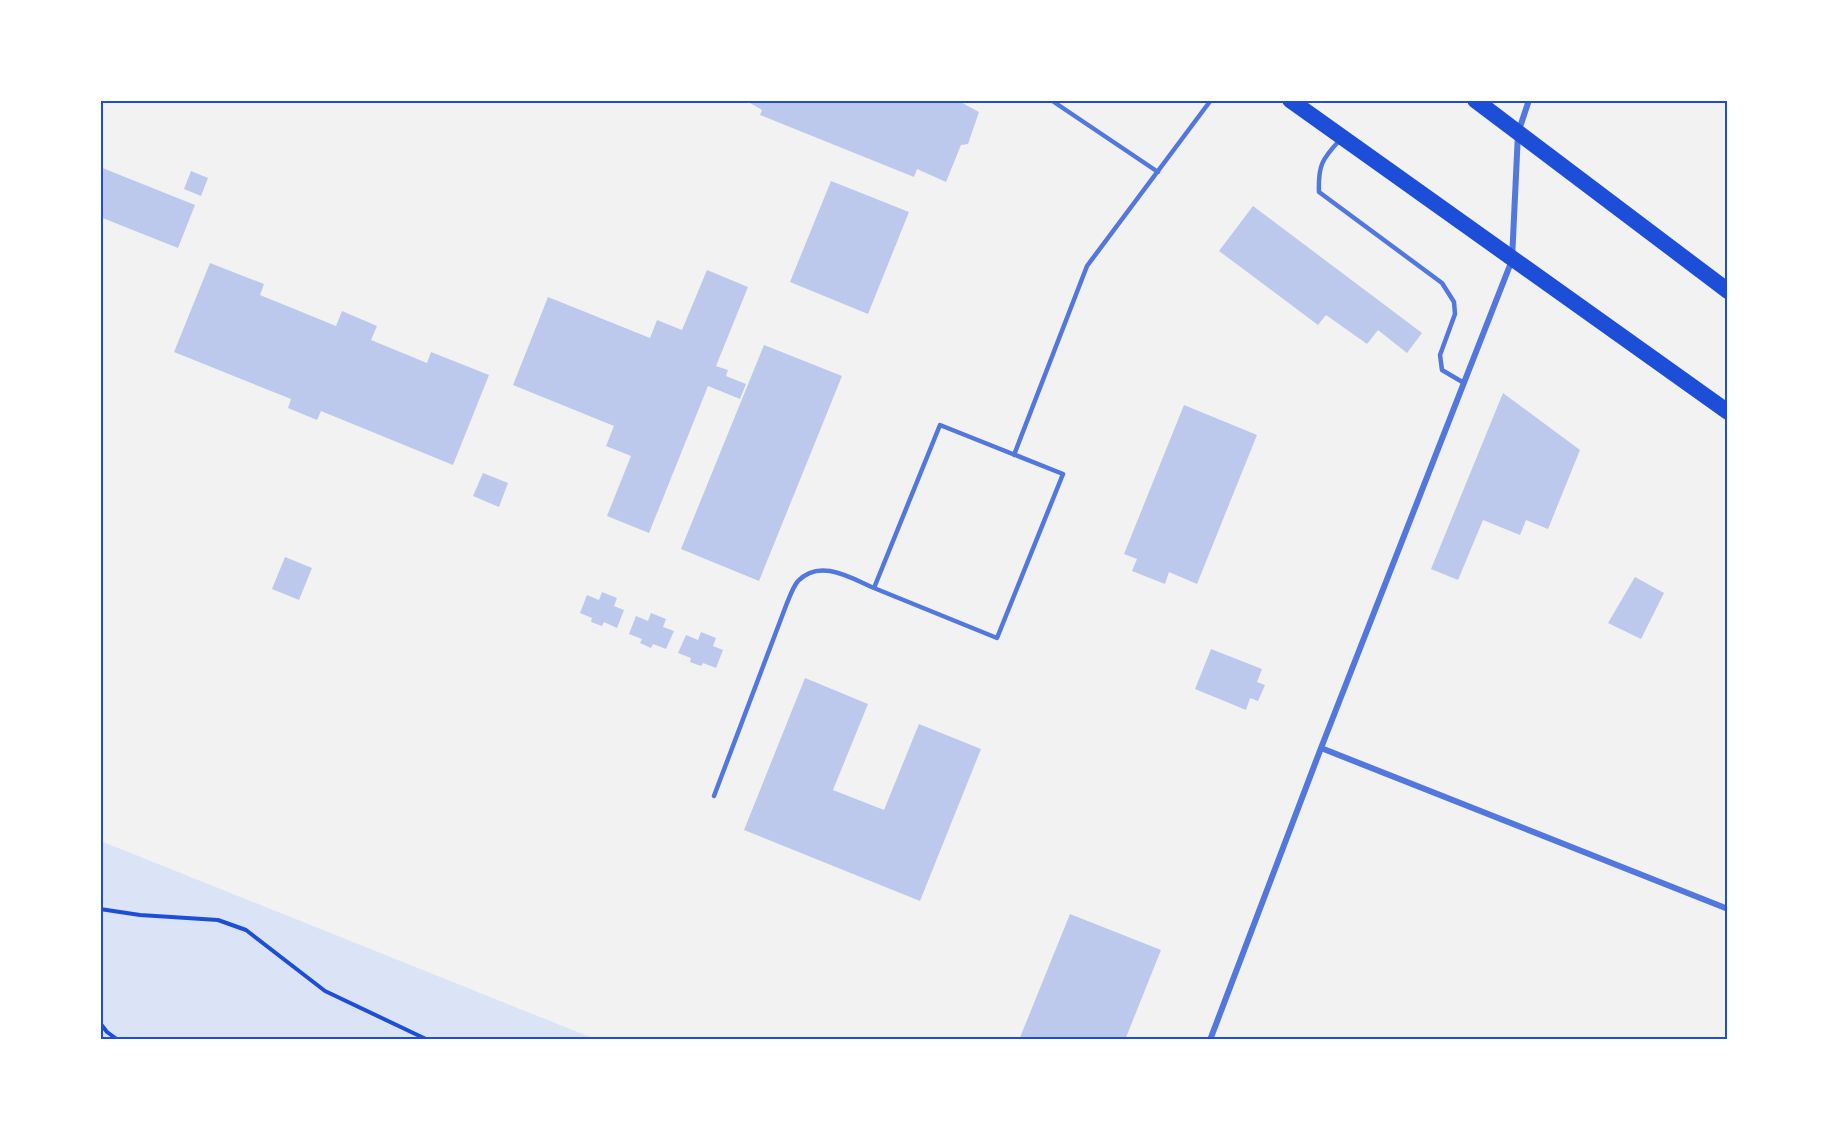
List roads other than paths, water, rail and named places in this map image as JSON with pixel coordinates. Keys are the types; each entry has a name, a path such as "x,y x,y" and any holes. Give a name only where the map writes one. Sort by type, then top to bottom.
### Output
{"highway":[{"path":"1290,100 1728,412"},
{"path":"1475,100 1728,291"}],"street":[{"path":"1210,1040 1321,748 1512,260 1518,133 1530,100"},
{"path":"1321,748 1728,909"}],"lane":[{"path":"1051,100 1158,172"},
{"path":"1014,455 1087,266 1211,100"},
{"path":"1342,138 1324,157 1318,174 1319,192 1442,283 1454,302 1455,314 1440,355 1442,370 1464,383"},
{"path":"714,796 796,583 809,572 837,571 874,588 997,638 1063,474 940,425 874,588"}]}
